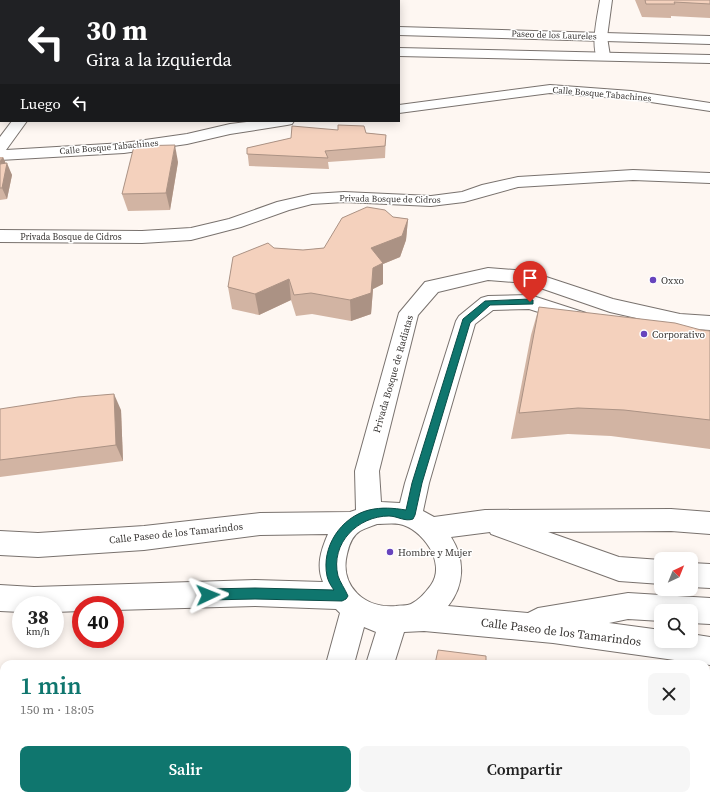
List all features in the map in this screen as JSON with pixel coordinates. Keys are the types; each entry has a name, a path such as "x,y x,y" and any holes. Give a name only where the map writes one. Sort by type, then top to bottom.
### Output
{"street":[{"path":"603,56 601,37 606,0"},
{"path":"603,23 617,31 636,38"},
{"name":"Paseo de los Laureles","path":"400,31 710,40"},
{"name":"Paseo de los Laureles","path":"400,52 710,59"},
{"name":"Calle Bosque Tabachines","path":"400,109 550,89 631,95 710,107"},
{"path":"0,148 19,122"},
{"name":"Calle Bosque Tabachines","path":"0,155 124,148 187,139 230,129 280,122"},
{"name":"Privada Bosque de Cidros","path":"0,236 142,237 184,234 235,223 283,206 312,199 344,197 431,201 464,197 488,189 518,182 633,175 710,178"},
{"name":"Privada Bosque de Radiatas","path":"360,519 367,471 409,313 432,287 488,274 528,277 610,305 680,321 710,323"},
{"path":"410,515 417,483 466,321 488,302 530,302 594,323"},
{"path":"390,512 410,515 432,529 443,544 448,560 448,578 441,594 429,608 402,619 373,618 349,602 333,576 332,557 338,538 360,519 390,512"},
{"name":"Calle Paseo de los Tamarindos","path":"1,545 38,545 136,538 260,524 360,519"},
{"path":"432,529 485,521 671,520 710,523"},
{"path":"485,521 619,569 654,572"},
{"path":"698,575 710,576"},
{"path":"0,598 34,600 255,593 349,602"},
{"path":"341,660 349,602"},
{"path":"518,625 628,606 710,611"},
{"path":"382,660 402,619"},
{"name":"Calle Paseo de los Tamarindos","path":"402,619 518,625 710,651"}],"building":[{"path":"645,0 710,0 710,4 674,2 675,4 646,4"},
{"path":"338,125 364,126 366,133 386,135 385,146 325,151 328,158 247,154 247,148 291,138 292,126 338,130"},
{"path":"175,145 166,193 122,194 134,146"},
{"path":"7,163 2,188 0,188 0,164"},
{"path":"367,207 385,210 393,217 408,219 402,236 371,248 383,263 373,268 371,293 350,300 311,293 294,295 289,279 255,294 228,287 233,257 268,243 274,248 303,250 324,248 342,218"},
{"path":"539,307 675,323 710,331 710,420 624,410 578,408 519,413"},
{"path":"114,394 116,445 0,460 0,409 78,397"},
{"path":"438,650 486,656 486,660 436,660"}],"place":[{"name":"Oxxo","path":"653,280"},
{"name":"Corporativo","path":"644,334"},
{"name":"Hombre y Mujer","path":"390,552"}],"route":[{"path":"208,595 255,593 342,596 333,576 332,557 338,538 351,523 369,514 390,512 410,515 417,483 466,321 488,302 530,302"}]}
